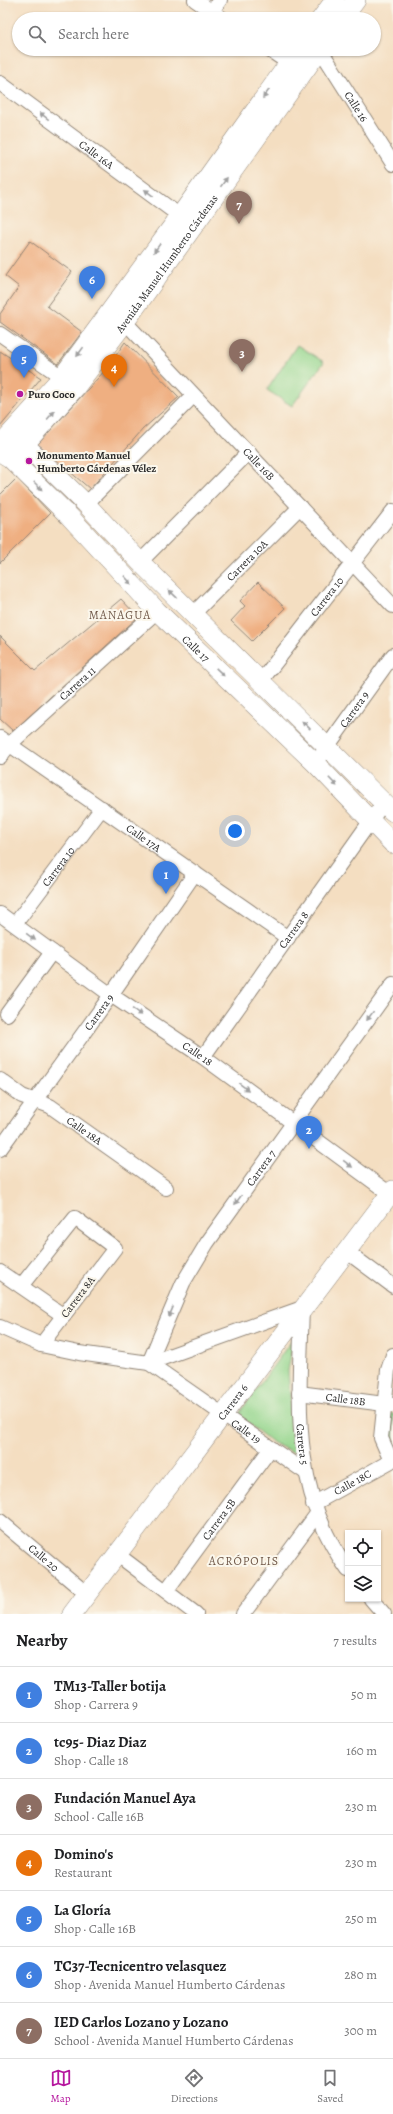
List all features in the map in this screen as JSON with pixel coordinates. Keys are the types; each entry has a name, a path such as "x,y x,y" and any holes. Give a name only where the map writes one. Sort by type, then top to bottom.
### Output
{"street":[{"path":"195,0 213,12"},
{"path":"218,12 220,0"},
{"path":"326,12 335,0"},
{"path":"347,12 356,0"},
{"name":"Avenida Manuel Humberto Cárdenas","path":"8,450 75,388 124,322 186,221 294,56"},
{"name":"Avenida Manuel Humberto Cárdenas","path":"8,450 62,377 315,56"},
{"name":"Calle 16","path":"324,56 393,164"},
{"name":"Calle 16A","path":"0,83 186,221"},
{"name":"Calle 16B","path":"124,322 193,396 249,452 353,565 393,606"},
{"path":"0,334 62,377"},
{"path":"86,504 193,396"},
{"name":"Calle 17","path":"8,450 86,504 140,562 328,746 388,807"},
{"name":"Calle 17","path":"8,450 157,611 315,763 393,844"},
{"path":"140,562 249,452"},
{"name":"Carrera 10A","path":"194,614 300,507"},
{"name":"Carrera 10","path":"261,681 393,512"},
{"name":"Carrera 11","path":"0,757 5,741 157,611"},
{"name":"Carrera 9","path":"315,763 392,661"},
{"name":"Calle 17A","path":"5,741 288,938"},
{"name":"Carrera 8","path":"203,1057 370,821 388,807"},
{"name":"Carrera 10","path":"14,924 102,808"},
{"name":"Carrera 9","path":"0,1149 111,995 195,873"},
{"name":"Calle 18","path":"0,914 111,995 203,1057 392,1193"},
{"path":"7,1014 52,952"},
{"name":"Carrera 7","path":"149,1363 183,1283 207,1243 393,984"},
{"name":"Calle 18A","path":"0,1080 22,1096 50,1106 166,1188"},
{"name":"Carrera 6","path":"72,1614 118,1555 302,1308 392,1193"},
{"name":"Carrera 8A","path":"21,1286 75,1218 115,1248 41,1345"},
{"path":"346,1251 393,1286"},
{"path":"0,1272 64,1316"},
{"name":"Calle 19","path":"149,1363 302,1308"},
{"name":"Carrera 5","path":"302,1308 299,1393 305,1472 315,1509 336,1553 345,1566"},
{"name":"Calle 19","path":"0,1327 41,1345 79,1353 149,1363 223,1413 305,1472"},
{"path":"388,1405 388,1370 393,1355"},
{"name":"Calle 18B","path":"299,1393 388,1405"},
{"name":"Calle 18C","path":"315,1509 391,1461 381,1438 388,1405"},
{"name":"Carrera 5B","path":"166,1591 271,1448"},
{"path":"243,1614 315,1509"},
{"name":"Calle 20","path":"0,1521 87,1594"},
{"path":"118,1555 196,1614"},
{"path":"374,1602 384,1614"}],"green space":[{"path":"297,345 324,362 292,406 267,390"},
{"path":"294,1337 288,1371 295,1453 273,1443 238,1415"},
{"path":"390,1413 393,1414 393,1451 388,1436"}],"building":[{"path":"30,241 72,272 47,306 82,332 58,364 0,322 0,314 19,287 5,276"},
{"path":"125,342 179,397 143,429 90,489 38,444 108,367"},
{"path":"0,351 41,378 0,427"},
{"path":"17,478 50,513 0,563 0,495"},
{"path":"258,582 285,608 252,641 231,621 245,606 240,601"},
{"path":"121,599 138,617 13,731 0,719 0,636 35,671"}],"place":[{"name":"IED Carlos Lozano y Lozano","path":"239,224"},
{"name":"TC37-Tecnicentro velasquez","path":"92,299"},
{"name":"Fundación Manuel Aya","path":"242,372"},
{"name":"La Gloría","path":"24,378"},
{"name":"Domino's","path":"114,387"},
{"name":"Puro Coco","path":"20,394"},
{"name":"Monumento Manuel Humberto Cárdenas Vélez","path":"29,461"},
{"name":"TM13-Taller botija","path":"166,894"},
{"name":"tc95- Diaz Diaz","path":"309,1149"}],"district":[{"name":"MANAGUA","path":"120,615"},
{"name":"ACRÓPOLIS","path":"244,1561"}]}
